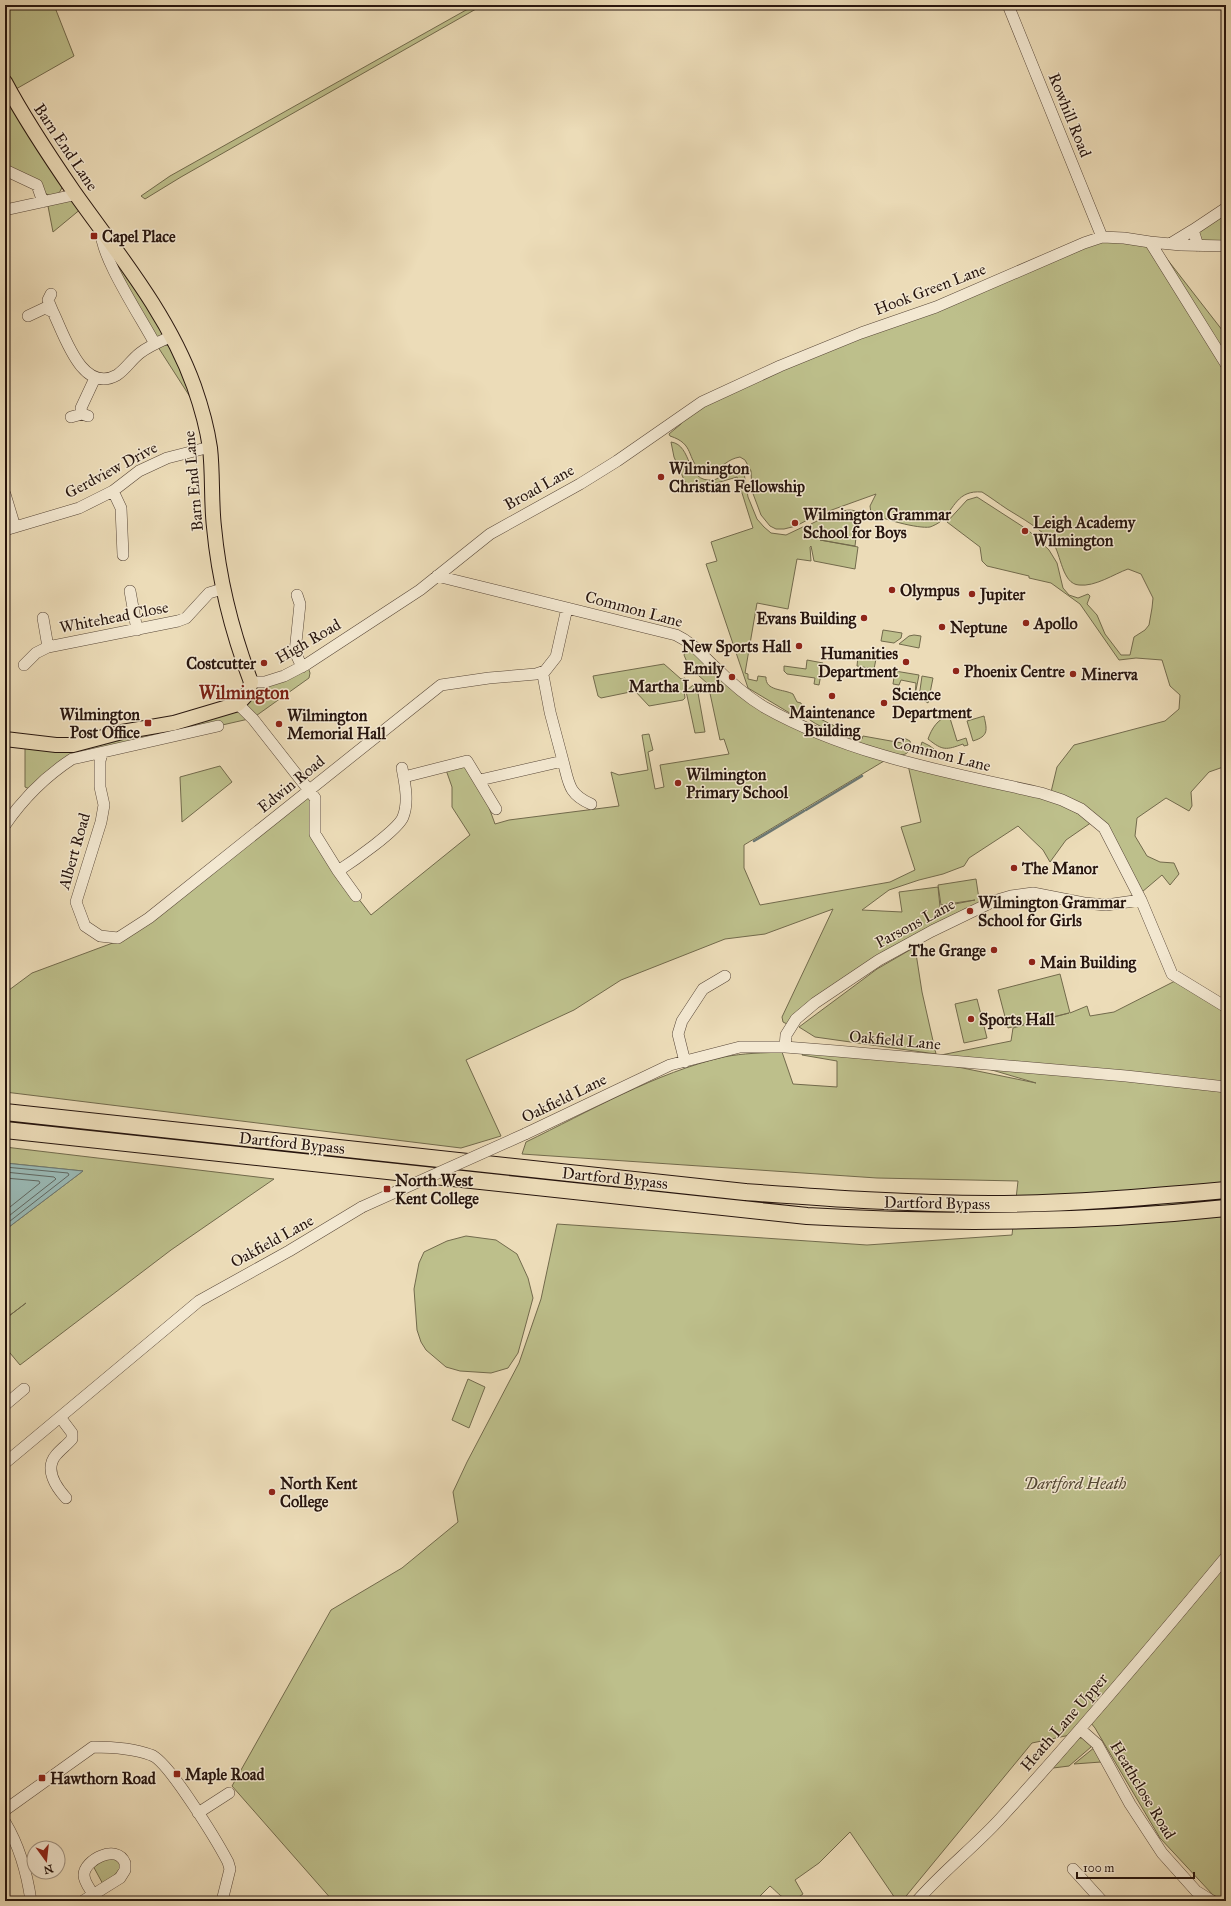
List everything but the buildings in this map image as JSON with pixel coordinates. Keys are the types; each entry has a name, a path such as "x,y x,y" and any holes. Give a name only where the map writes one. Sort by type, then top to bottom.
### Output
{"highway":[{"name":"Dartford Bypass","path":"5,1112 737,1191 856,1200 931,1204 1054,1203 1226,1190"},
{"name":"Dartford Bypass","path":"5,1130 807,1216 920,1221 990,1222 1067,1220 1226,1208"}],"main road":[{"name":"Barn End Lane","path":"5,82 41,142 75,193 130,268 172,336 194,387 210,448 213,525 222,589 251,682"},
{"path":"5,739 56,745 73,745 122,732 176,729 238,704 248,693 251,682"}],"street":[{"name":"Rowhill Road","path":"1008,5 1102,237"},
{"path":"5,170 37,185 43,202"},
{"path":"5,210 69,196 75,193"},
{"path":"1170,244 1226,208"},
{"name":"Barn End Lane","path":"101,228 102,240 112,266 155,344"},
{"path":"1193,230 1198,246"},
{"name":"Hook Green Lane","path":"661,432 702,402 780,366 861,333 936,307 1084,243 1102,237 1124,238 1170,244 1226,246"},
{"path":"1150,242 1170,277 1226,364"},
{"path":"51,294 48,300 80,366 95,378 109,378 118,374 139,354 172,336"},
{"path":"28,316 45,308 53,312"},
{"path":"80,416 81,408 95,378"},
{"name":"Broad Lane","path":"438,576 490,534 580,484 661,432"},
{"name":"Gerdview Drive","path":"10,529 79,508 113,491 139,471 167,458 210,448"},
{"path":"113,491 121,508 123,555"},
{"path":"5,494 10,529"},
{"name":"Common Lane","path":"438,576 663,631 685,639 698,649 729,681 750,699 799,724 855,747 925,767 1041,793 1062,800 1081,809 1104,828 1141,900 1172,974 1226,1007"},
{"name":"High Road","path":"251,682 266,682 284,676 302,667 372,623 438,576"},
{"name":"Whitehead Close","path":"24,665 36,653 48,647 137,630 186,618 209,593 222,589"},
{"path":"130,591 137,630"},
{"path":"297,595 300,604 295,652 302,667"},
{"name":"Edwin Road","path":"118,938 149,918 441,685 489,678 536,674 545,671 556,657 567,608"},
{"name":"Whitehead Close","path":"43,618 48,647"},
{"path":"543,675 550,712 570,787 579,798 591,804"},
{"path":"238,704 252,719 315,798 314,834 338,872 356,896"},
{"path":"5,825 14,812 51,773 72,759 102,753 176,729 218,726"},
{"name":"Albert Road","path":"102,753 100,761 100,786 104,805 101,822 76,902 85,926 100,936 118,938"},
{"path":"338,872 385,837 402,819 407,801 403,773 467,761 480,780 496,809"},
{"path":"480,780 563,761"},
{"name":"Parsons Lane","path":"785,1047 786,1035 796,1019 815,1003 879,960 932,931 994,901 1011,896 1034,893 1084,903 1106,904 1141,900"},
{"path":"685,1062 678,1034 682,1021 703,989 725,976"},
{"name":"Oakfield Lane","path":"5,1463 200,1301 289,1251 362,1207 525,1134 670,1066 740,1047 785,1047 1126,1076 1226,1087"},
{"path":"5,1405 24,1389"},
{"path":"60,1417 72,1433 72,1439 55,1456 51,1466 54,1484 66,1498"},
{"name":"Heath Lane Upper","path":"918,1901 998,1822 1080,1730 1226,1557"},
{"name":"Heathclose Road","path":"1080,1730 1097,1744 1130,1804 1162,1853 1196,1891 1212,1901"},
{"path":"5,1810 93,1746 152,1755 161,1761 198,1813 228,1862 230,1868 222,1901"},
{"path":"198,1813 228,1793"},
{"path":"5,1822 21,1857 27,1876 31,1901"},
{"path":"1073,1869 1102,1901"},
{"path":"83,1901 93,1894"}],"green space":[{"path":"5,5 54,5 74,56 16,89 5,68"},
{"path":"475,5 483,5 145,199 141,196 170,176"},
{"path":"5,92 63,186 59,193 50,196 5,164"},
{"path":"71,196 82,208 53,232 47,201"},
{"path":"1226,211 1226,247 1182,245 1200,227"},
{"path":"1124,241 1160,250 1226,335 1226,766 1209,772 1191,792 1192,806 1189,811 1166,798 1137,818 1135,836 1147,856 1160,862 1174,863 1179,874 1170,885 1162,875 1142,892 1116,842 1051,792 1057,767 1074,745 1165,721 1179,709 1180,695 1170,686 1162,660 1136,658 1119,660 1080,604 1051,583 987,566 982,561 980,547 947,522 967,500 977,497 1028,530 1049,550 1057,563 1063,588 1069,595 1078,598 1088,594 1090,596 1087,604 1097,615 1105,634 1121,655 1130,655 1134,637 1145,630 1149,625 1153,598 1141,574 1128,569 1091,584 1079,585 1073,583 1065,574 1053,543 1043,533 982,492 974,492 962,497 941,521 930,527 900,523 871,513 870,506 876,494 815,516 796,526 776,529 770,526 761,515 752,491 751,471 745,460 740,457 732,459 713,473 701,471 693,461 687,447 678,439 670,436 669,434 681,424 681,421 706,402 1090,243"},
{"path":"114,253 163,334 157,339 124,280 112,254"},
{"path":"165,345 170,346 194,403 158,347"},
{"path":"671,442 678,445 683,450 693,470 698,476 704,479 713,480 719,478 731,468 739,468 744,473 748,497 757,519 771,533 786,535 807,525 808,533 811,530 811,524 827,516 847,510 857,512 858,521 855,546 820,540 858,547 855,569 814,561 811,546 811,561 797,559 788,609 757,603 745,673 748,674 748,679 757,681 758,676 766,677 767,682 772,687 793,694 797,702 801,703 802,707 799,713 793,715 748,688 706,564 717,561 711,542 753,528 737,477 689,491 674,457"},
{"path":"883,630 902,633 901,638 894,643 881,641"},
{"path":"909,636 921,636 919,648 899,644"},
{"path":"687,648 696,652 738,695 889,758 744,845 744,868 760,905 890,882 915,870 901,827 921,822 908,765 979,780 1027,793 1072,810 1092,822 1066,840 1050,862 1043,850 1018,826 969,858 964,866 943,874 889,890 862,910 902,912 899,892 938,887 940,907 975,900 941,905 938,885 976,879 979,899 986,900 930,926 789,1025 783,1022 782,1017 833,909 765,934 725,939 621,980 574,1010 466,1060 501,1136 461,1148 5,1092 5,993 32,973 118,941 308,792 314,798 314,834 338,872 371,915 470,835 452,807 452,787 445,767 467,761 479,780 495,824 509,820 619,806 611,772 619,775 648,770 642,735 649,734 653,750 648,752 655,789 664,787 660,765 729,754 724,739 720,740 708,684 689,667 684,655"},
{"path":"858,656 876,659 874,669 857,666"},
{"path":"807,660 823,663 819,685 814,684 815,678 787,674 784,671 784,666 806,669"},
{"path":"307,664 310,673 309,678 253,718 73,759 34,791 25,787 25,742 56,747 238,705 251,682"},
{"path":"664,664 681,679 685,678 688,681 684,690 685,698 683,700 649,706 635,691 601,698 598,696 593,676"},
{"path":"895,671 919,675 915,695 916,683 901,680 899,685 893,684"},
{"path":"922,676 933,678 928,703 919,697"},
{"path":"693,685 698,693 705,732 695,733 686,691"},
{"path":"806,712 845,731 844,736 862,739 863,736 902,743 904,738 910,741 910,748 908,752 902,755 868,746 821,727 806,716"},
{"path":"949,715 957,741 966,738 968,745 964,746 963,744 945,748 937,746 928,739 931,731 941,719"},
{"path":"984,716 986,732 982,737 973,741 967,721"},
{"path":"922,742 940,754 938,759 919,753"},
{"path":"220,766 232,782 182,822 180,777"},
{"path":"915,947 922,992 936,1054 815,1037 799,1027 877,969"},
{"name":"Dartford Heath","path":"1060,974 1070,1013 1087,1006 1090,1016 1114,1012 1175,981 1226,1012 1226,1901 1213,1895 1160,1838 1095,1728 1086,1717 1070,1735 1032,1743 902,1901 897,1901 850,1832 819,1863 795,1880 803,1894 793,1900 782,1897 770,1886 755,1901 333,1901 232,1786 331,1610 402,1568 458,1522 453,1492 467,1462 519,1363 541,1299 557,1224 867,1245 1012,1235 1018,1181 877,1178 522,1154 526,1142 623,1094 674,1072 724,1057 753,1053 782,1052 793,1084 837,1087 837,1061 802,1055 803,1053 943,1064 1036,1083 941,1055 1011,1041 1013,1028 1069,1013 1008,1028 998,990"},
{"path":"977,999 987,1038 964,1043 955,1004"},
{"path":"5,1147 274,1179 171,1250 20,1365 5,1347 5,1230 83,1171 5,1163"},
{"path":"466,1236 496,1240 517,1254 528,1278 533,1298 518,1353 508,1368 491,1373 460,1371 446,1367 426,1350 421,1342 417,1330 414,1289 419,1263 424,1252 447,1241"},
{"path":"468,1379 485,1387 469,1428 452,1420"},
{"path":"1079,1738 1084,1738 1092,1744 1091,1747 1069,1766 1053,1768"},
{"path":"1095,1747 1101,1762 1074,1764"},
{"path":"111,1854 124,1865 104,1886 92,1864"}],"water":[{"path":"5,1163 83,1171 5,1230"}],"waterway":[{"path":"806,810 862,776"},
{"path":"754,841 804,811"}],"place":[{"name":"Capel Place","path":"94,236"},
{"name":"Wilmington Christian Fellowship","path":"661,477"},
{"name":"Wilmington Grammar School for Boys","path":"795,523"},
{"name":"Leigh Academy Wilmington","path":"1025,531"},
{"name":"Olympus","path":"892,590"},
{"name":"Jupiter","path":"972,594"},
{"name":"Evans Building","path":"864,618"},
{"name":"Apollo","path":"1026,623"},
{"name":"Neptune","path":"942,627"},
{"name":"New Sports Hall","path":"799,646"},
{"name":"Humanities Department","path":"906,662"},
{"name":"Costcutter","path":"264,663"},
{"name":"Phoenix Centre","path":"956,671"},
{"name":"Minerva","path":"1073,674"},
{"name":"Emily Martha Lumb","path":"732,677"},
{"name":"Maintenance Building","path":"832,696"},
{"name":"Science Department","path":"884,703"},
{"name":"Wilmington Post Office","path":"148,723"},
{"name":"Wilmington Memorial Hall","path":"279,724"},
{"name":"Wilmington Primary School","path":"678,783"},
{"name":"The Manor","path":"1014,868"},
{"name":"Wilmington Grammar School for Girls","path":"970,911"},
{"name":"The Grange","path":"994,950"},
{"name":"Main Building","path":"1032,962"},
{"name":"Sports Hall","path":"971,1019"},
{"name":"North West Kent College","path":"387,1189"},
{"name":"North Kent College","path":"272,1492"},
{"name":"Maple Road","path":"177,1774"},
{"name":"Hawthorn Road","path":"42,1778"}],"district":[{"name":"Wilmington","path":"244,693"}]}
